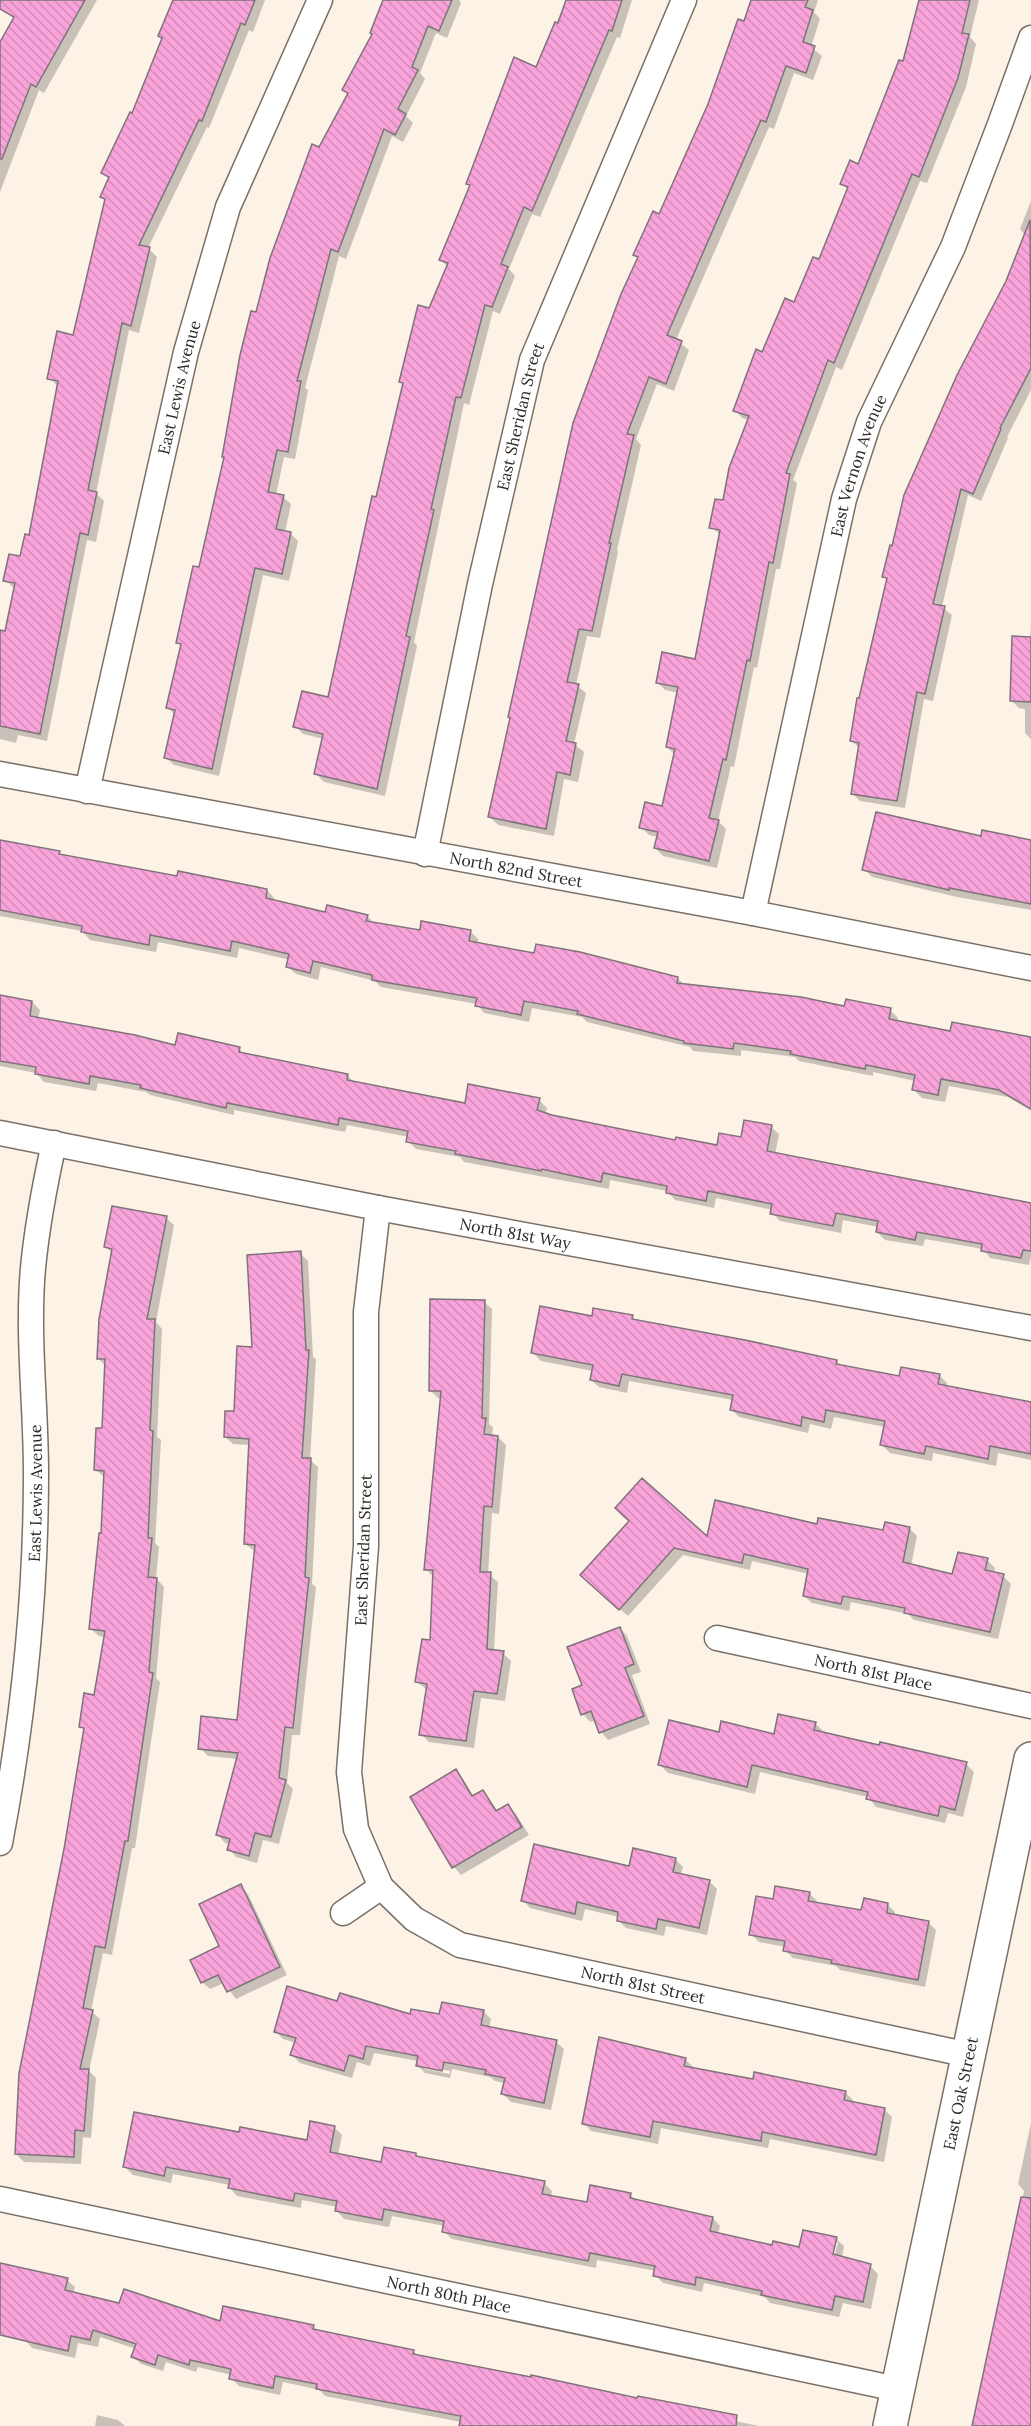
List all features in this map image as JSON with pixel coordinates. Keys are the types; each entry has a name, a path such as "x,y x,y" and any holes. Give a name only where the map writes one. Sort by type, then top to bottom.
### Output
{"street":[{"name":"East Lewis Avenue","path":"87,791 186,352 228,207 320,0"},
{"name":"East Sheridan Street","path":"425,854 480,584 532,360 684,0"},
{"name":"East Vernon Avenue","path":"753,913 844,499 869,422 952,247 1031,38"},
{"name":"North 82nd Street","path":"0,774 753,913 1031,968"},
{"name":"North 81st Way","path":"0,1133 218,1178 1031,1328"},
{"name":"East Lewis Avenue","path":"0,1843 8,1802 27,1650 36,1472 31,1335 33,1269 54,1143"},
{"name":"East Sheridan Street","path":"378,1208 366,1312 366,1546 349,1772 356,1829 381,1887"},
{"name":"North 81st Place","path":"717,1638 1031,1706"},
{"name":"East Oak Street","path":"890,2426 1031,1759"},
{"path":"343,1913 381,1887"},
{"name":"North 81st Street","path":"381,1887 414,1919 460,1946 969,2055"},
{"name":"North 80th Place","path":"0,2199 897,2390"}],"building":[{"path":"0,0 85,0 36,87 31,84 2,159 0,159 0,42 14,17 0,9"},
{"path":"173,0 255,0 245,25 241,23 202,121 199,120 139,245 150,247 131,326 122,323 88,490 97,492 88,535 80,533 40,734 0,726 0,630 5,631 15,583 3,581 9,554 20,556 25,534 29,535 58,381 47,379 57,331 73,335 105,199 100,197 109,177 101,173 130,112 132,113 162,38 158,36"},
{"path":"383,0 452,0 439,31 428,26 412,67 418,70 398,109 406,114 395,135 384,129 338,252 331,249 297,381 301,381 288,452 277,450 268,492 284,495 276,529 291,532 282,574 255,568 212,769 164,758 175,710 166,708 181,644 176,643 193,566 199,567 224,457 222,457 240,355 251,311 256,312 270,258 312,144 319,147 348,93 342,90 372,34 370,33"},
{"path":"566,0 622,0 612,31 609,30 532,211 524,207 501,264 508,267 492,307 485,305 461,398 456,397 431,509 434,510 406,636 410,637 377,789 314,774 323,734 293,727 302,691 328,697 372,496 376,497 403,383 399,382 418,305 429,308 448,263 439,260 470,185 466,184 514,57 536,67 555,22 558,23"},
{"path":"751,0 808,0 805,7 813,10 803,42 815,46 806,73 786,66 766,122 761,120 667,335 682,341 666,384 649,377 627,434 634,435 609,543 611,543 592,631 579,629 567,682 579,684 566,741 576,743 570,775 557,772 546,829 488,817 573,423 621,294 638,257 633,255 653,211 659,214 708,104 738,19 744,21"},
{"path":"919,0 970,0 962,33 969,34 958,78 919,177 912,174 834,363 828,360 786,473 790,474 773,563 769,562 750,661 747,660 726,760 723,759 709,818 719,820 709,861 654,848 658,832 639,828 645,802 662,806 675,749 666,747 678,687 656,683 662,652 695,659 720,530 709,528 715,499 723,500 729,468 749,416 733,411 756,349 762,352 785,298 794,302 813,257 819,259 848,187 840,184 850,160 858,164 899,60 903,61"},
{"path":"1030,220 1031,368 1000,428 973,494 961,489 933,604 945,606 925,694 917,692 897,801 851,794 859,743 850,741 857,698 859,698 887,578 882,577 904,495 957,375 1006,281"},
{"path":"1012,636 1031,637 1031,702 1010,701"},
{"path":"876,812 981,836 982,830 1031,840 1031,904 949,888 949,890 862,870"},
{"path":"0,840 60,851 59,854 177,876 178,871 267,889 266,898 325,912 327,905 368,915 366,921 420,930 421,921 471,930 469,941 534,953 536,944 580,952 678,977 677,983 801,997 844,1006 846,999 891,1008 889,1019 950,1031 952,1022 1031,1037 1031,1109 999,1090 941,1079 938,1095 912,1090 915,1075 866,1065 865,1069 790,1054 791,1051 734,1043 733,1049 684,1043 684,1041 577,1014 578,1011 524,1001 521,1015 475,1006 477,998 372,980 372,975 313,961 310,973 286,967 289,954 232,941 230,951 150,935 149,945 81,932 82,926 0,910"},
{"path":"0,995 32,1001 30,1016 135,1035 175,1045 178,1033 240,1047 239,1052 348,1074 347,1080 465,1103 468,1084 540,1098 537,1110 552,1115 675,1140 676,1137 717,1145 719,1133 741,1137 744,1120 772,1125 767,1151 1031,1203 1031,1251 1023,1250 1021,1258 981,1251 982,1244 917,1232 915,1240 876,1232 878,1221 836,1213 833,1226 770,1214 772,1204 708,1191 706,1201 666,1193 667,1186 603,1173 601,1182 455,1154 456,1151 406,1142 408,1131 339,1118 338,1125 227,1103 226,1108 140,1088 141,1085 90,1076 89,1084 35,1074 36,1067 0,1061"},
{"path":"112,1206 167,1216 147,1319 155,1319 148,1538 152,1538 148,1577 157,1578 149,1672 153,1673 128,1841 125,1841 105,1948 95,1946 83,2008 93,2010 80,2069 89,2069 84,2131 75,2130 74,2157 15,2154 19,2073 64,1849 84,1728 79,1727 84,1693 94,1695 105,1631 89,1629 99,1533 101,1533 104,1471 94,1470 96,1428 102,1428 105,1359 97,1359 99,1319 112,1249 104,1247"},
{"path":"301,1251 306,1350 309,1350 302,1458 311,1458 305,1577 309,1578 293,1728 285,1727 279,1778 286,1780 271,1837 255,1833 249,1856 227,1850 230,1839 216,1835 238,1753 198,1749 201,1716 237,1720 255,1545 244,1544 249,1439 224,1437 225,1411 234,1411 237,1346 252,1347 247,1255"},
{"path":"430,1299 485,1300 482,1418 486,1418 484,1434 498,1436 492,1507 484,1506 480,1572 491,1572 487,1649 504,1651 497,1694 474,1691 466,1741 419,1735 427,1684 415,1682 422,1639 430,1640 433,1570 424,1570 441,1391 429,1391"},
{"path":"540,1306 592,1316 593,1308 633,1315 632,1319 745,1340 837,1360 836,1364 899,1376 901,1367 940,1374 938,1384 1031,1402 1031,1454 990,1446 988,1459 926,1446 924,1454 880,1445 885,1421 826,1410 824,1422 802,1417 801,1426 730,1410 733,1395 622,1374 619,1386 590,1380 593,1365 531,1353"},
{"path":"642,1478 707,1536 715,1500 817,1524 818,1518 883,1530 885,1522 910,1527 903,1562 952,1574 958,1552 988,1558 985,1570 1004,1574 990,1632 904,1613 905,1608 843,1596 841,1604 803,1596 808,1569 744,1554 742,1563 674,1548 619,1610 580,1575 629,1521 615,1508"},
{"path":"620,1627 634,1664 625,1668 644,1716 599,1733 591,1711 581,1715 572,1689 582,1685 567,1647"},
{"path":"778,1714 816,1722 814,1730 967,1762 955,1810 940,1806 938,1816 866,1799 868,1792 752,1765 747,1787 658,1765 669,1720 719,1732 721,1721 774,1734"},
{"path":"456,1769 472,1796 483,1790 496,1811 508,1804 522,1827 452,1868 410,1797"},
{"path":"534,1844 629,1866 633,1848 676,1858 673,1872 710,1880 699,1928 658,1919 656,1929 617,1921 618,1912 577,1902 575,1914 521,1901"},
{"path":"241,1884 280,1967 227,1992 218,1975 201,1983 190,1960 219,1946 199,1904"},
{"path":"775,1886 810,1892 808,1901 861,1910 864,1898 888,1903 887,1913 929,1921 918,1980 783,1951 785,1941 749,1935 756,1896 773,1899"},
{"path":"287,1986 337,2001 340,1993 410,2014 411,2009 439,2014 442,2002 484,2010 481,2025 557,2040 544,2103 501,2094 505,2078 485,2074 486,2070 444,2062 442,2071 416,2066 418,2056 366,2046 363,2059 349,2055 344,2071 290,2055 296,2038 274,2032"},
{"path":"599,2037 686,2058 684,2066 753,2079 754,2072 846,2091 844,2100 885,2108 876,2155 762,2132 761,2141 653,2121 650,2137 582,2124"},
{"path":"134,2112 239,2132 240,2127 307,2140 310,2121 335,2126 330,2152 381,2162 384,2147 416,2153 416,2156 545,2181 542,2194 587,2202 590,2185 631,2193 630,2198 713,2217 710,2231 772,2245 773,2241 799,2247 803,2230 837,2237 833,2254 871,2264 863,2302 835,2296 832,2310 761,2295 762,2291 696,2277 695,2285 653,2276 655,2266 590,2253 588,2261 442,2232 444,2221 384,2209 382,2220 335,2211 337,2201 295,2193 293,2201 228,2188 230,2179 166,2167 164,2176 123,2167"},
{"path":"1021,2197 1031,2198 1031,2426 972,2426"},
{"path":"0,2263 68,2278 65,2290 119,2303 124,2289 220,2321 223,2306 314,2325 313,2329 414,2350 413,2354 737,2415 736,2426 459,2426 461,2416 316,2389 317,2384 275,2376 273,2388 229,2379 231,2369 190,2360 189,2365 158,2355 155,2365 131,2357 136,2344 93,2330 90,2340 71,2336 68,2351 0,2335"}]}
